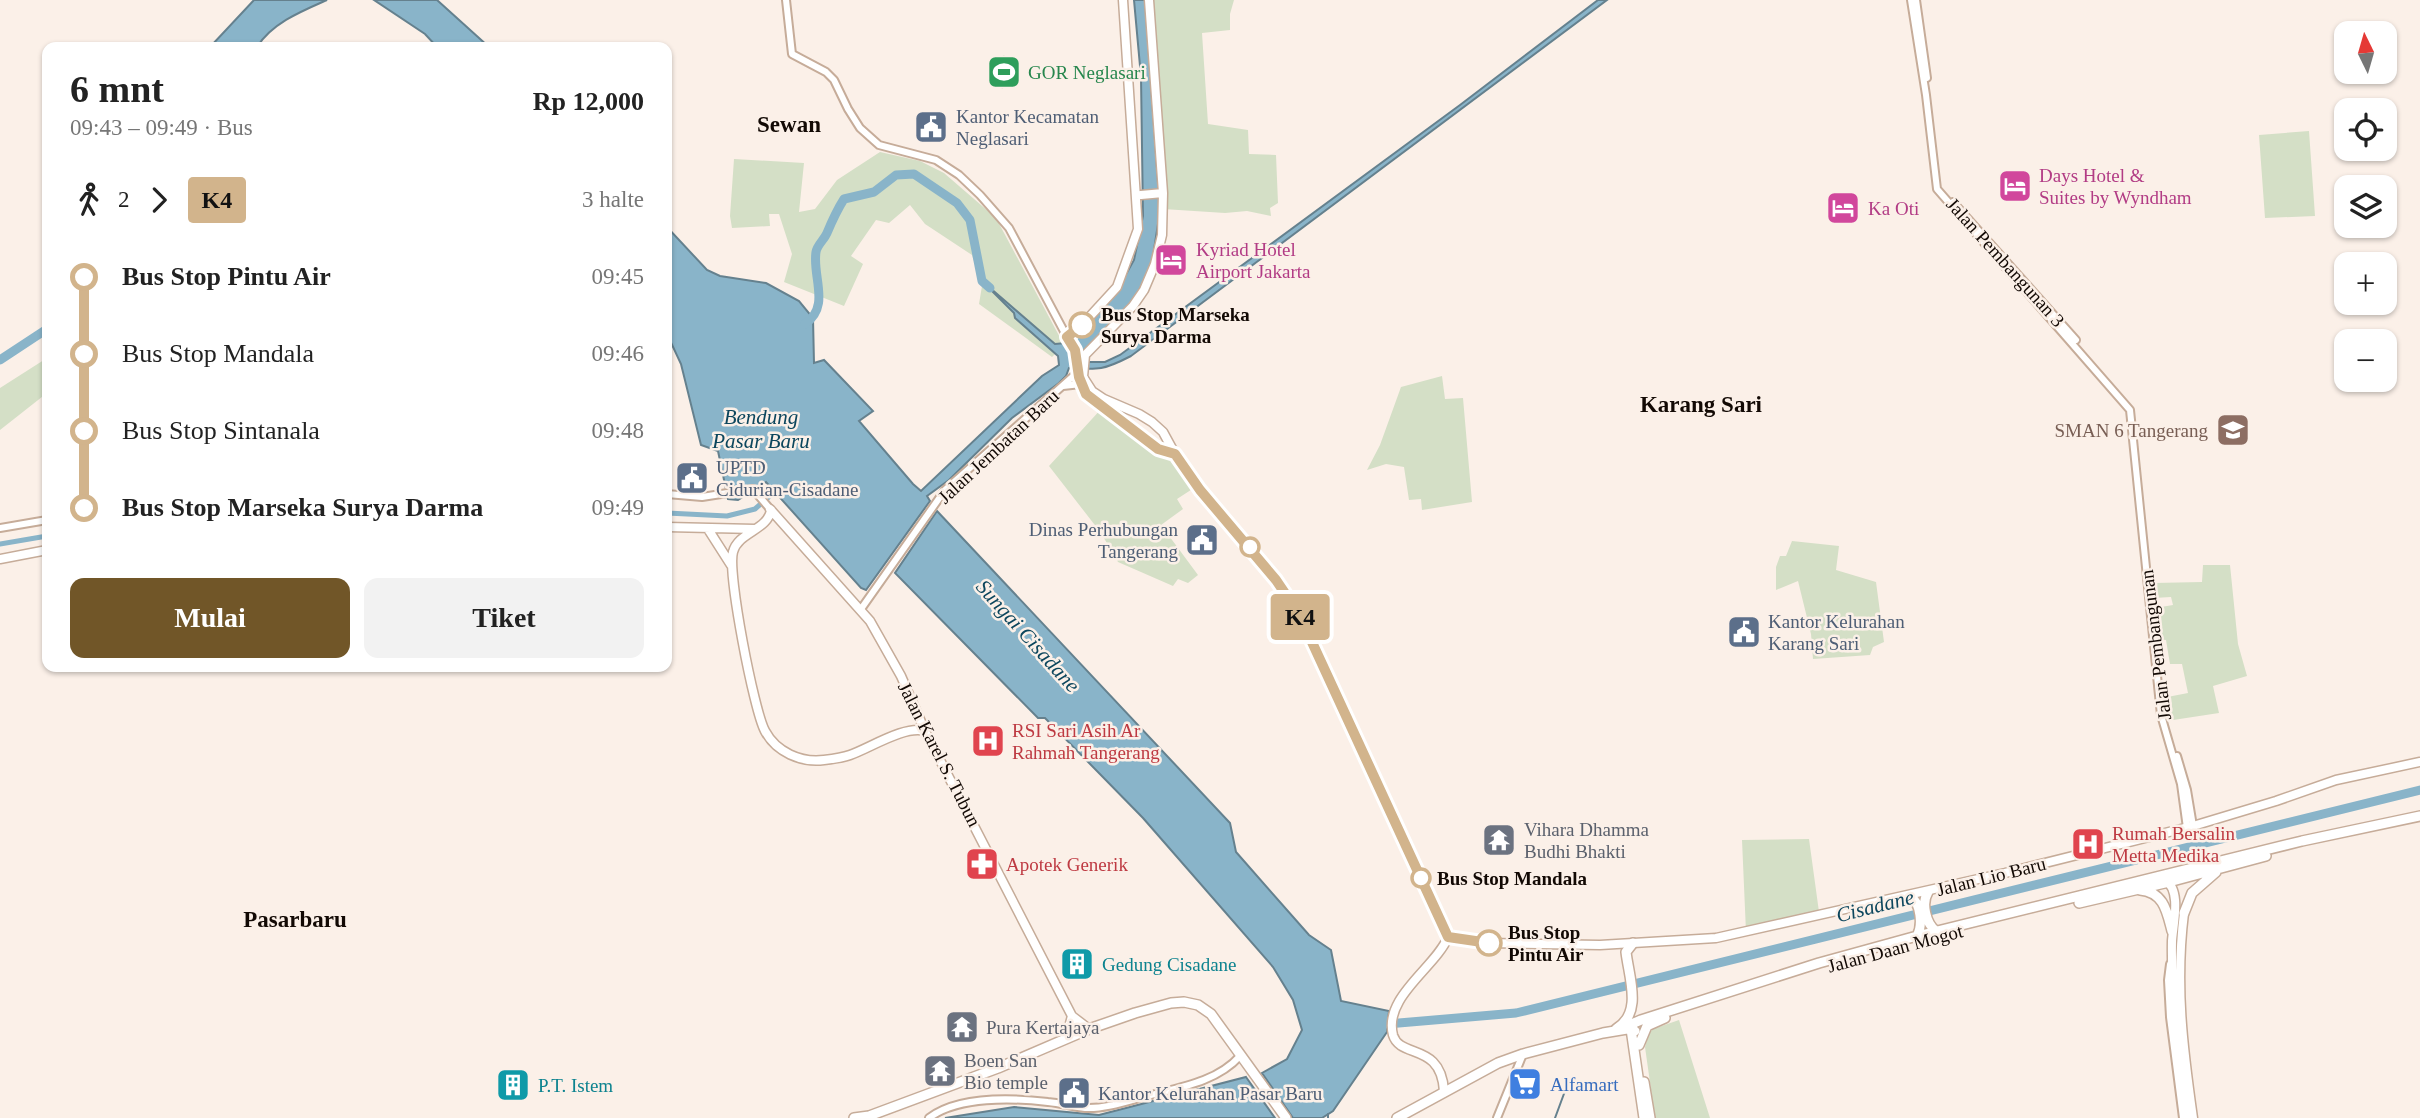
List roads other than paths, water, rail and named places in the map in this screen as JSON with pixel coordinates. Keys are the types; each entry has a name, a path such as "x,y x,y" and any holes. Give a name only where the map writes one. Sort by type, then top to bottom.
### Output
{"highway":[{"name":"Jalan Daan Mogot","path":"1636,1045 1644,1029 1651,1023 1891,948 2288,844 2420,816"},
{"name":"Jalan Daan Mogot","path":"1397,1118 1498,1063 1614,1030 1635,1028 1650,1017 1829,960 1936,931 2169,882 2303,846 2420,821"},
{"path":"2184,914 2192,894 2206,879 2223,867"},
{"path":"2137,889 2152,892 2161,899 2172,931"},
{"path":"1919,897 1925,924 1936,931"},
{"path":"1917,936 1925,924"},
{"path":"1614,1030 1626,1022 1632,1003 1626,955 1628,947 1635,943"},
{"path":"854,1118 881,1112 998,1068 1088,1029 1171,1003 1184,1002 1198,1004 1211,1014 1286,1118"},
{"path":"1632,1003 1639,1013 1650,1017"},
{"path":"1635,1028 1644,1118"},
{"path":"1603,1033 1636,1045"},
{"path":"1636,1045 1650,1118"}],"main road":[{"path":"1123,0 1138,229 1117,287 1068,338 1077,356 1081,384 1092,401 1125,421 1158,449 1175,454"},
{"path":"1079,371 1085,355 1133,306 1151,277 1162,235 1149,0"},
{"path":"1136,183 1141,195 1138,206"},
{"path":"1141,195 1161,193"},
{"path":"1079,371 1092,391 1152,422 1163,432 1200,490 1260,559 1295,608 1450,940 1400,1000 1392,1033 1400,1044 1437,1064 1444,1080 1444,1091"},
{"path":"1142,436 1150,430 1152,422"},
{"path":"772,511 771,516 738,541 733,549 731,565 758,707 765,730 771,739 793,756 813,761 848,756 903,733 919,729 925,731"},
{"name":"Jalan Karel S. Tubun","path":"772,511 861,609 901,676 925,731 1072,1016 1088,1029"},
{"path":"672,527 708,529 783,523"},
{"path":"708,529 731,565"},
{"path":"0,559 42,551"},
{"path":"903,733 911,723 914,707"},
{"name":"Jalan Lio Baru","path":"1450,940 1509,944 1635,943 1716,938 1919,897 2190,827 2276,801 2336,779 2420,762"},
{"name":"Jalan Daan Mogot","path":"2155,878 2169,882"},
{"path":"2169,882 2174,894 2172,956 2175,1036 2185,1118"},
{"path":"2184,914 2180,955 2180,1028 2193,1118"},
{"path":"1066,1038 1072,1016"}],"street":[{"path":"786,0 792,54 826,72 860,128 879,145 942,163 959,175 1002,218 1068,338"},
{"name":"Jalan Pembangunan 3","path":"1913,0 1937,189 2105,376 2130,410 2138,460"},
{"name":"Jalan Jembatan Baru","path":"861,609 945,490 1079,371"},
{"name":"Jalan Jembatan Baru","path":"1063,386 1081,384"},
{"name":"Jalan Pembangunan","path":"2138,460 2161,715 2190,827"},
{"path":"672,494 702,497 746,488 756,491 772,511"},
{"path":"0,528 42,521"},
{"path":"1497,1118 1523,1054"},
{"path":"929,1118 956,1106 978,1101 1049,1102 1083,1108 1106,1105 1194,1084 1243,1060"}],"water":[{"path":"254,0 327,0 279,24 261,42 215,42"},
{"path":"374,0 437,0 483,42 432,42 425,34"},
{"name":"Bendung Pasar Baru","path":"1134,0 1145,0 1160,211 1151,269 1128,310 1084,350 1080,362 1105,362 1120,355 1598,0 1607,0 1131,356 1101,368 1069,368 1059,383 1012,418 949,480 927,496 930,501 866,590 861,588 766,482 738,500 728,499 718,451 701,445 681,364 672,345 672,232 707,270 720,276 766,283 799,301 813,318 814,363 824,360 873,411 859,421 921,491 1042,376 1059,365 1058,356 1015,318 1014,313 982,281 1055,344 1066,343 1076,337 1114,296 1134,260 1143,216 1141,77"},
{"path":"937,511 1230,823 1236,852 1309,935 1331,950 1341,1001 1389,1011 1387,1032 1333,1111 1322,1118 1293,1118 1262,1073 1287,1059 1302,1030 1293,1000 1273,967 1143,818 1045,718 1038,718 895,573"},
{"path":"1246,1077 1275,1118 945,1118 1014,1107 1099,1115"}],"waterway":[{"path":"805,324 813,317 819,300 815,262 817,249 841,203 844,199 874,192 896,175 914,174 957,203 970,220 982,281 990,288"},
{"name":"Sungai Cisadane","path":"0,360 42,332"},
{"path":"672,513 727,516 755,509 780,487"},
{"path":"0,544 42,537"},
{"name":"Cisadane","path":"1387,1024 1516,1013 2420,790"},
{"path":"1555,1118 1565,1091"}],"place":[{"name":"GOR Neglasari","path":"1004,72"},
{"name":"Kantor Kecamatan Neglasari","path":"931,127"},
{"name":"Days Hotel & Suites by Wyndham","path":"2015,186"},
{"name":"Ka Oti","path":"1843,208"},
{"name":"Kyriad Hotel Airport Jakarta","path":"1171,260"},
{"name":"Bus Stop Marseka Surya Darma","path":"1082,325"},
{"name":"SMAN 6 Tangerang","path":"2233,430"},
{"name":"UPTD Cidurian-Cisadane","path":"692,478"},
{"name":"Dinas Perhubungan Tangerang","path":"1202,540"},
{"name":"Kantor Kelurahan Karang Sari","path":"1744,632"},
{"name":"RSI Sari Asih Ar Rahmah Tangerang","path":"988,741"},
{"name":"Vihara Dhamma Budhi Bhakti","path":"1499,840"},
{"name":"Rumah Bersalin Metta Medika","path":"2088,844"},
{"name":"Apotek Generik","path":"982,864"},
{"name":"Bus Stop Mandala","path":"1421,878"},
{"name":"Bus Stop Pintu Air","path":"1489,943"},
{"name":"Gedung Cisadane","path":"1077,964"},
{"name":"Pura Kertajaya","path":"962,1027"},
{"name":"Boen San Bio temple","path":"940,1071"},
{"name":"Alfamart","path":"1525,1084"},
{"name":"P.T. Istem","path":"513,1085"},
{"name":"Kantor Kelurahan Pasar Baru","path":"1074,1093"}],"district":[{"name":"Sewan","path":"789,124"},
{"name":"Karang Sari","path":"1701,404"},
{"name":"Pasarbaru","path":"295,919"}]}
